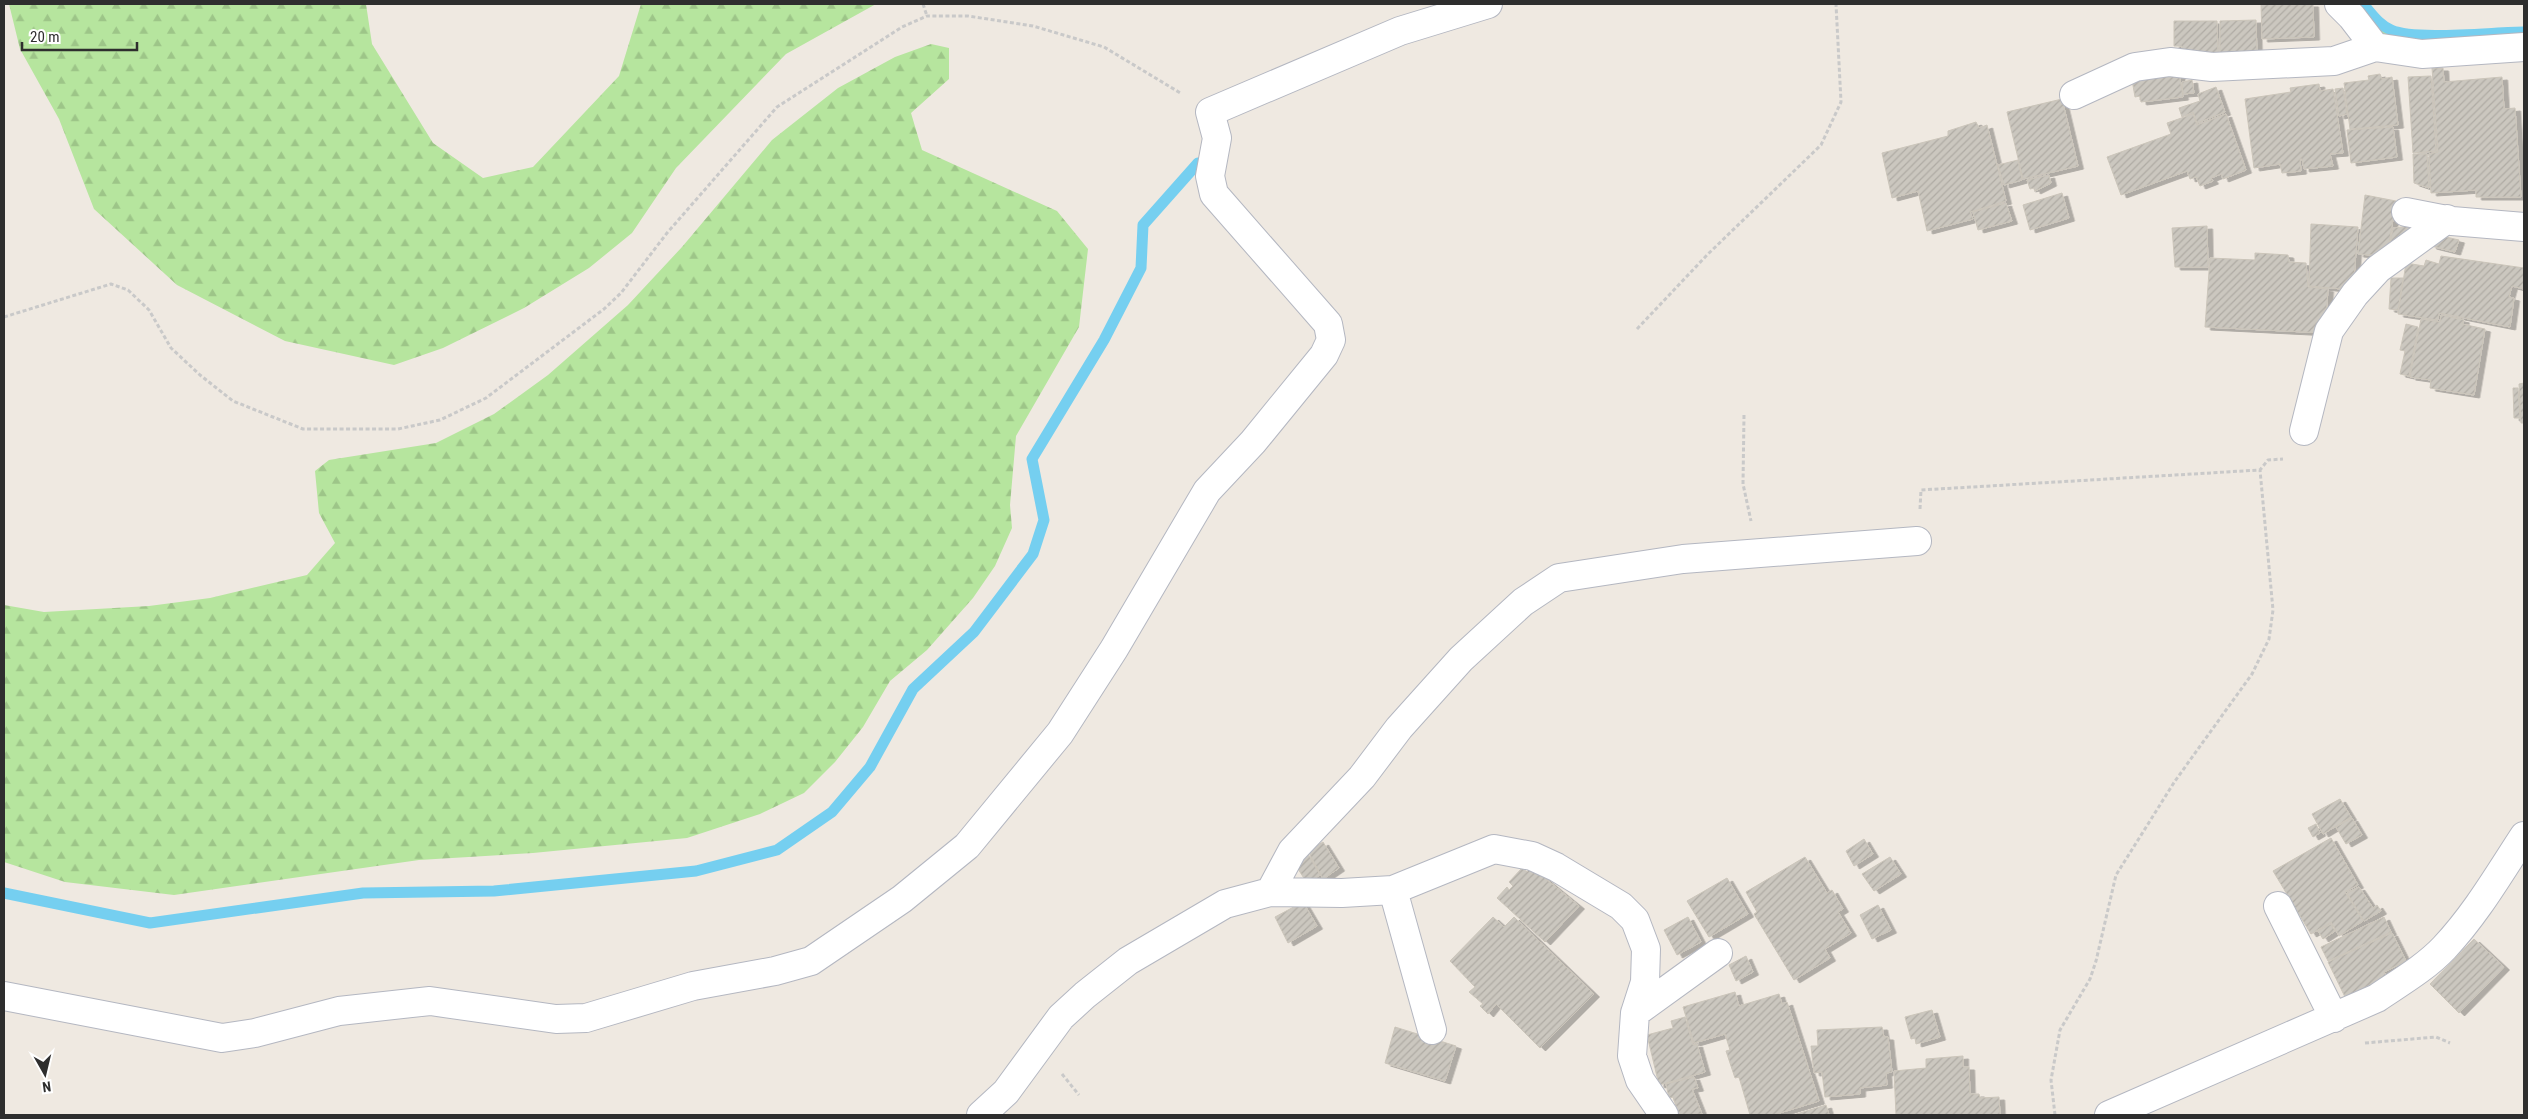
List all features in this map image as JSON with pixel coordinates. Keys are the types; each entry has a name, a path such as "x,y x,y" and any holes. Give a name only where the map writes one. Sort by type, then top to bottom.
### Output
{"street":[{"path":"4,996 222,1038 255,1033 339,1012 430,1001 556,1019 586,1018 693,986 775,971 811,961 902,899 966,846 1060,733 1114,649 1207,491 1253,442 1324,355 1330,340 1328,324 1214,194 1210,176 1217,138 1210,112 1400,31 1488,4"},
{"path":"2339,4 2375,48"},
{"path":"2074,95 2135,67 2170,62 2212,66 2334,61 2375,48 2422,54 2524,47"},
{"path":"2406,212 2447,219 2524,227"},
{"path":"2304,431 2329,331 2355,294 2378,268 2447,219"},
{"path":"1270,892 1292,851 1362,777 1399,728 1461,659 1523,602 1559,578 1683,559 1917,540"},
{"path":"2109,1115 2334,1018 2376,998 2414,974 2443,950 2473,914 2524,836"},
{"path":"981,1115 1006,1092 1061,1017 1128,961 1225,904 1270,892 1342,893 1393,890 1494,849 1532,856 1556,867 1621,906 1635,920 1646,949 1645,982 1635,1013 1632,1056 1640,1080 1664,1115"},
{"path":"1393,890 1432,1030"},
{"path":"2278,906 2334,1018"},
{"path":"1635,1013 1718,953"}],"path":[{"path":"923,4 926,16"},
{"path":"1637,329 1707,255 1821,145 1841,102 1836,4"},
{"path":"4,317 111,284 128,290 149,310 171,348 200,375 233,401 303,429 398,429 440,420 486,398 621,293 667,233 776,108 902,27 926,16 968,16 1033,26 1104,46 1210,112"},
{"path":"1744,415 1743,484 1757,553"},
{"path":"2055,1115 2051,1080 2060,1030 2090,979 2096,962 2116,875 2175,781 2252,674 2269,639 2273,610 2260,488 2260,470 2268,460 2306,456 2310,445 2304,431"},
{"path":"1917,540 1921,490 2260,470"}],"green space":[{"path":"9,4 366,4 372,44 433,143 483,178 533,167 619,76 641,4 876,4 786,54 676,168 632,233 589,268 524,308 443,348 394,365 285,341 177,285 94,209 59,119 20,49"},
{"path":"2348,4 2359,4 2380,27 2389,33 2400,36 2453,38 2522,36 2432,42 2413,41 2383,34 2364,21"},
{"path":"931,44 949,48 949,79 911,113 922,150 1057,211 1088,249 1079,327 1016,436 1010,505 1012,528 995,566 973,598 927,650 890,681 863,727 835,762 804,793 760,814 687,838 533,853 419,860 174,895 65,882 4,862 4,605 44,612 149,606 210,598 307,575 335,543 319,513 315,471 329,460 436,443 494,414 548,375 628,305 682,247 772,140 838,88 895,57"}],"building":[{"path":"2261,4 2313,4 2314,37 2262,39"},
{"path":"2256,20 2257,56 2220,57 2220,21"},
{"path":"2174,21 2217,21 2218,55 2182,52 2182,46 2174,46"},
{"path":"2432,68 2443,68 2444,82 2502,77 2504,109 2515,108 2521,197 2476,197 2476,190 2431,193 2429,154 2438,152"},
{"path":"2179,73 2183,97 2141,102 2140,96 2135,97 2132,80"},
{"path":"2380,74 2382,79 2392,77 2398,125 2350,129 2344,83 2369,80 2368,76"},
{"path":"2431,76 2436,151 2413,153 2408,77"},
{"path":"2192,80 2194,93 2183,94 2182,82"},
{"path":"2319,84 2320,91 2333,89 2343,153 2330,154 2333,166 2304,169 2302,159 2300,159 2301,171 2282,173 2280,164 2254,168 2245,99 2291,92 2290,88"},
{"path":"2216,87 2225,112 2197,123 2193,112 2182,117 2179,108 2200,101 2198,94"},
{"path":"2343,88 2347,114 2339,116 2335,89"},
{"path":"2062,99 2078,166 2023,179 2007,112"},
{"path":"2193,114 2197,125 2226,114 2246,170 2223,179 2221,174 2211,178 2213,181 2200,186 2196,177 2190,179 2187,171 2121,195 2107,157 2171,134 2167,123"},
{"path":"1976,122 1979,128 1987,125 2006,201 1970,212 1973,219 1927,231 1918,191 1892,198 1882,153 1948,136 1948,131"},
{"path":"2393,127 2397,157 2351,163 2347,130"},
{"path":"2413,154 2427,154 2429,188 2414,183"},
{"path":"2018,160 2022,180 2004,185 1998,165"},
{"path":"2049,175 2051,183 2035,191 2034,188 2030,189 2027,180"},
{"path":"2062,193 2069,218 2030,230 2023,205"},
{"path":"2365,195 2396,201 2387,256 2358,254"},
{"path":"2006,203 2012,221 1978,230 1973,212"},
{"path":"2311,224 2358,227 2353,290 2309,286"},
{"path":"2207,226 2208,267 2175,267 2172,228"},
{"path":"2410,226 2413,233 2389,250 2393,228"},
{"path":"2433,234 2459,240 2455,252 2431,246"},
{"path":"2255,253 2288,255 2289,262 2306,263 2308,287 2328,289 2325,333 2205,327 2210,258 2255,260"},
{"path":"2441,256 2524,268 2524,289 2512,286 2509,297 2514,298 2510,327 2439,313 2438,320 2398,314 2406,263 2424,266 2426,260 2439,264"},
{"path":"2391,278 2403,278 2398,310 2389,309"},
{"path":"2441,315 2464,320 2462,324 2485,329 2474,395 2430,388 2431,380 2410,377 2421,319 2440,322"},
{"path":"2406,324 2418,327 2409,376 2400,374 2405,351 2400,350"},
{"path":"2524,383 2524,423 2521,423 2519,384"},
{"path":"2513,388 2518,388 2520,418 2514,418"},
{"path":"2340,799 2351,817 2323,834 2312,814"},
{"path":"2352,818 2362,835 2346,844 2336,827"},
{"path":"2316,824 2320,833 2313,837 2308,828"},
{"path":"2331,838 2358,885 2345,892 2363,921 2339,936 2331,922 2311,934 2273,871"},
{"path":"1864,839 1873,854 1854,866 1846,851"},
{"path":"1323,842 1339,868 1323,879 1308,851"},
{"path":"1307,852 1320,875 1307,883 1293,861"},
{"path":"1805,857 1827,893 1832,890 1843,909 1838,912 1851,933 1825,949 1830,958 1794,980 1754,914 1757,912 1746,892"},
{"path":"1890,857 1901,874 1874,891 1862,874"},
{"path":"1531,867 1579,906 1545,942 1497,898 1507,887 1509,890 1513,886 1509,882 1522,868 1527,872"},
{"path":"1727,878 1748,914 1709,937 1687,901"},
{"path":"2359,887 2373,908 2377,905 2381,911 2364,921 2347,893"},
{"path":"1303,902 1317,926 1288,943 1275,917"},
{"path":"1878,905 1891,930 1872,939 1860,915"},
{"path":"1493,917 1504,927 1514,917 1594,994 1540,1048 1496,1004 1488,1014 1480,1006 1483,1004 1469,992 1475,987 1450,961"},
{"path":"1688,917 1701,942 1677,955 1664,930"},
{"path":"2384,917 2391,932 2328,961 2321,947"},
{"path":"2331,924 2335,931 2323,939 2318,931"},
{"path":"2392,933 2406,961 2384,972 2387,977 2345,997 2328,962"},
{"path":"2474,939 2504,967 2459,1013 2430,984"},
{"path":"1746,956 1753,972 1736,981 1729,965"},
{"path":"1735,992 1739,1006 1779,994 1782,1004 1787,1002 1819,1101 1773,1115 1750,1115 1739,1077 1735,1078 1726,1051 1730,1050 1725,1034 1694,1043 1683,1007"},
{"path":"1932,1010 1940,1037 1916,1044 1915,1038 1911,1039 1905,1017"},
{"path":"1685,1017 1693,1045 1697,1044 1705,1072 1659,1085 1647,1035 1673,1028 1671,1021"},
{"path":"1395,1027 1456,1046 1445,1081 1385,1063"},
{"path":"1882,1027 1884,1037 1888,1037 1892,1072 1886,1073 1887,1085 1860,1088 1860,1094 1825,1097 1822,1072 1814,1073 1811,1046 1818,1046 1817,1030"},
{"path":"1963,1056 1963,1067 1969,1067 1970,1094 1979,1094 1980,1098 1999,1097 2000,1115 1896,1115 1894,1071 1926,1068 1926,1059"},
{"path":"1694,1077 1698,1088 1692,1089 1702,1114 1679,1115 1673,1097 1669,1098 1666,1084"},
{"path":"1826,1105 1829,1115 1793,1115"}],"waterway":[{"path":"2363,4 2382,25 2402,33 2456,35 2524,32"},
{"path":"4,893 150,923 363,893 494,891 696,871 777,850 832,812 870,767 913,689 974,632 1033,554 1044,520 1032,459 1104,340 1141,268 1143,225 1198,163"}]}
